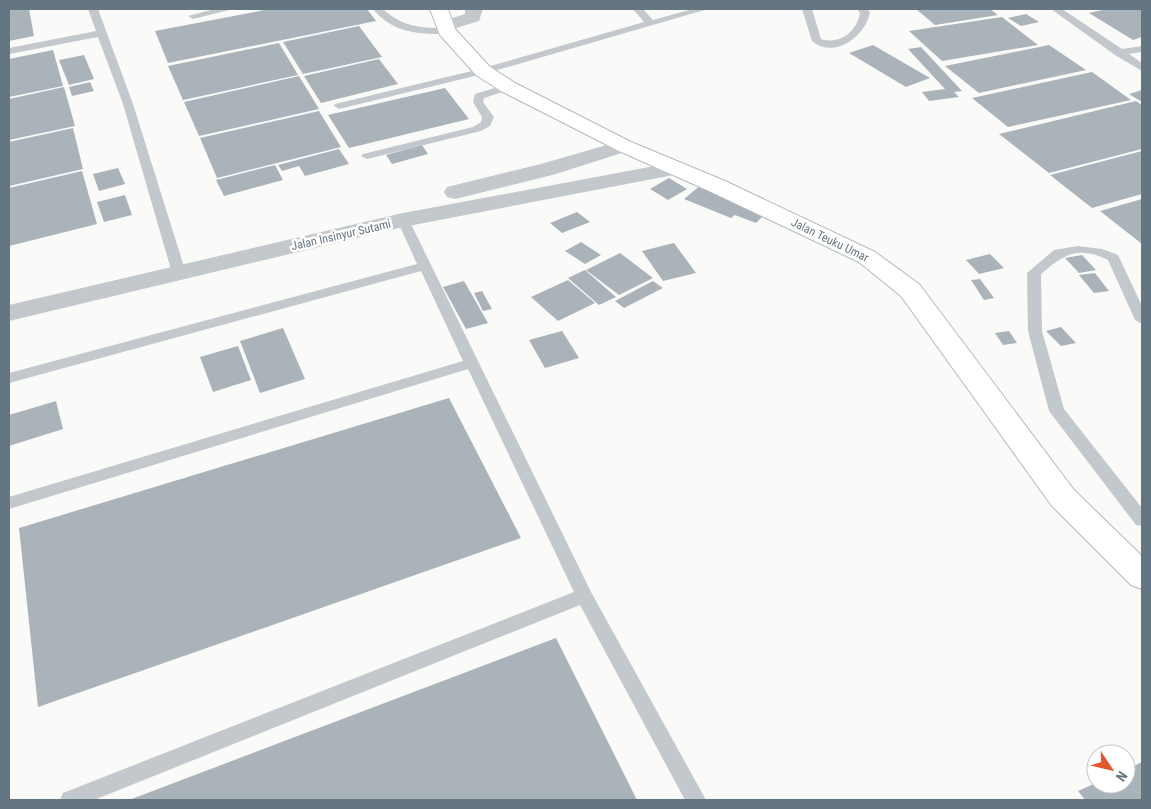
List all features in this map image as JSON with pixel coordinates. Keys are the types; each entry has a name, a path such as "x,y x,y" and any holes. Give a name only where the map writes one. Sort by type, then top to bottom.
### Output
{"main road":[{"name":"Jalan Teuku Umar","path":"443,22 483,71 508,87 624,146 676,168 867,257 897,279 910,290 1063,498 1142,576"}],"street":[{"path":"443,22 473,17 474,9"},
{"name":"Jalan Insinyur Sutami","path":"9,314 177,266 548,169 624,146"},
{"name":"Jalan Insinyur Sutami","path":"9,298 676,168"}],"lane":[{"path":"93,9 128,104 177,266"},
{"path":"193,16 228,9"},
{"path":"378,9 396,26 413,31 443,22"},
{"path":"638,9 651,24"},
{"path":"339,106 483,71 703,9"},
{"path":"807,9 812,19 811,28 817,41 829,45 846,40 856,33 865,22 865,12 862,9"},
{"path":"1056,9 1142,68"},
{"path":"9,51 101,33"},
{"path":"1119,53 1142,49"},
{"path":"367,156 477,129 486,124 488,117 478,102 479,96 508,87"},
{"path":"403,220 584,596 696,800"},
{"path":"1142,320 1113,258 1109,255 1092,250 1060,251 1034,273 1035,331 1057,411 1142,520"},
{"path":"9,378 424,266"},
{"path":"9,503 472,363"},
{"path":"70,800 584,596"}],"building":[{"path":"9,9 29,9 34,36 9,41"},
{"path":"270,9 367,9 376,21 168,63 155,31"},
{"path":"916,9 990,9 998,15 935,25"},
{"path":"1107,9 1142,9 1142,37 1133,40 1089,13"},
{"path":"1026,14 1039,22 1021,26 1008,18"},
{"path":"1002,17 1038,45 942,61 909,31"},
{"path":"359,26 382,57 303,74 283,42"},
{"path":"279,43 298,75 183,100 168,66"},
{"path":"873,45 930,78 906,87 849,53"},
{"path":"1049,45 1086,70 979,93 945,66"},
{"path":"921,47 962,91 954,92 959,97 929,101 922,92 945,89 908,49"},
{"path":"53,50 63,86 9,97 9,59"},
{"path":"84,55 94,79 69,85 59,60"},
{"path":"379,59 398,84 321,103 304,76"},
{"path":"1092,72 1131,100 1008,127 972,98"},
{"path":"299,76 319,109 199,136 184,102"},
{"path":"90,82 94,91 72,96 69,87"},
{"path":"64,87 75,126 9,140 9,99"},
{"path":"445,88 469,119 349,148 328,115"},
{"path":"1142,90 1142,102 1129,94"},
{"path":"1136,101 1142,105 1142,149 1049,173 999,134"},
{"path":"319,111 341,147 217,178 200,138"},
{"path":"73,128 83,169 9,186 9,142"},
{"path":"422,145 428,154 392,164 386,155"},
{"path":"339,149 349,164 305,176 299,166 282,171 278,165"},
{"path":"1142,151 1142,194 1092,208 1050,175"},
{"path":"275,165 283,180 224,196 216,180"},
{"path":"118,168 125,184 99,191 93,174"},
{"path":"82,171 97,224 9,246 9,188"},
{"path":"669,178 687,189 668,200 650,189"},
{"path":"701,185 765,214 756,223 735,215 731,218 684,199"},
{"path":"125,195 132,215 104,222 97,202"},
{"path":"1142,199 1142,244 1100,211"},
{"path":"577,212 590,222 562,233 550,223"},
{"path":"581,242 601,255 585,264 565,251"},
{"path":"674,243 696,273 663,281 642,251"},
{"path":"620,253 653,278 619,295 586,270"},
{"path":"990,254 1004,268 979,274 966,260"},
{"path":"1082,255 1096,270 1079,273 1065,258"},
{"path":"585,270 616,297 599,305 568,278"},
{"path":"1095,273 1109,291 1094,293 1079,275"},
{"path":"980,279 994,298 984,300 971,280"},
{"path":"568,280 595,303 558,321 531,297"},
{"path":"464,281 488,323 466,329 443,287"},
{"path":"653,281 663,288 624,308 615,301"},
{"path":"482,291 492,309 483,311 474,293"},
{"path":"1061,327 1076,343 1061,346 1046,331"},
{"path":"283,328 305,379 260,393 240,341"},
{"path":"562,331 579,358 545,368 529,340"},
{"path":"1009,331 1017,343 1003,345 995,333"},
{"path":"238,346 251,380 213,392 200,357"},
{"path":"449,398 521,538 38,707 19,528"},
{"path":"56,401 63,429 9,446 9,415"},
{"path":"556,638 637,800 129,800"},
{"path":"1142,762 1142,800 1085,800 1078,791 1086,787 1086,794 1136,794 1136,765"}]}
